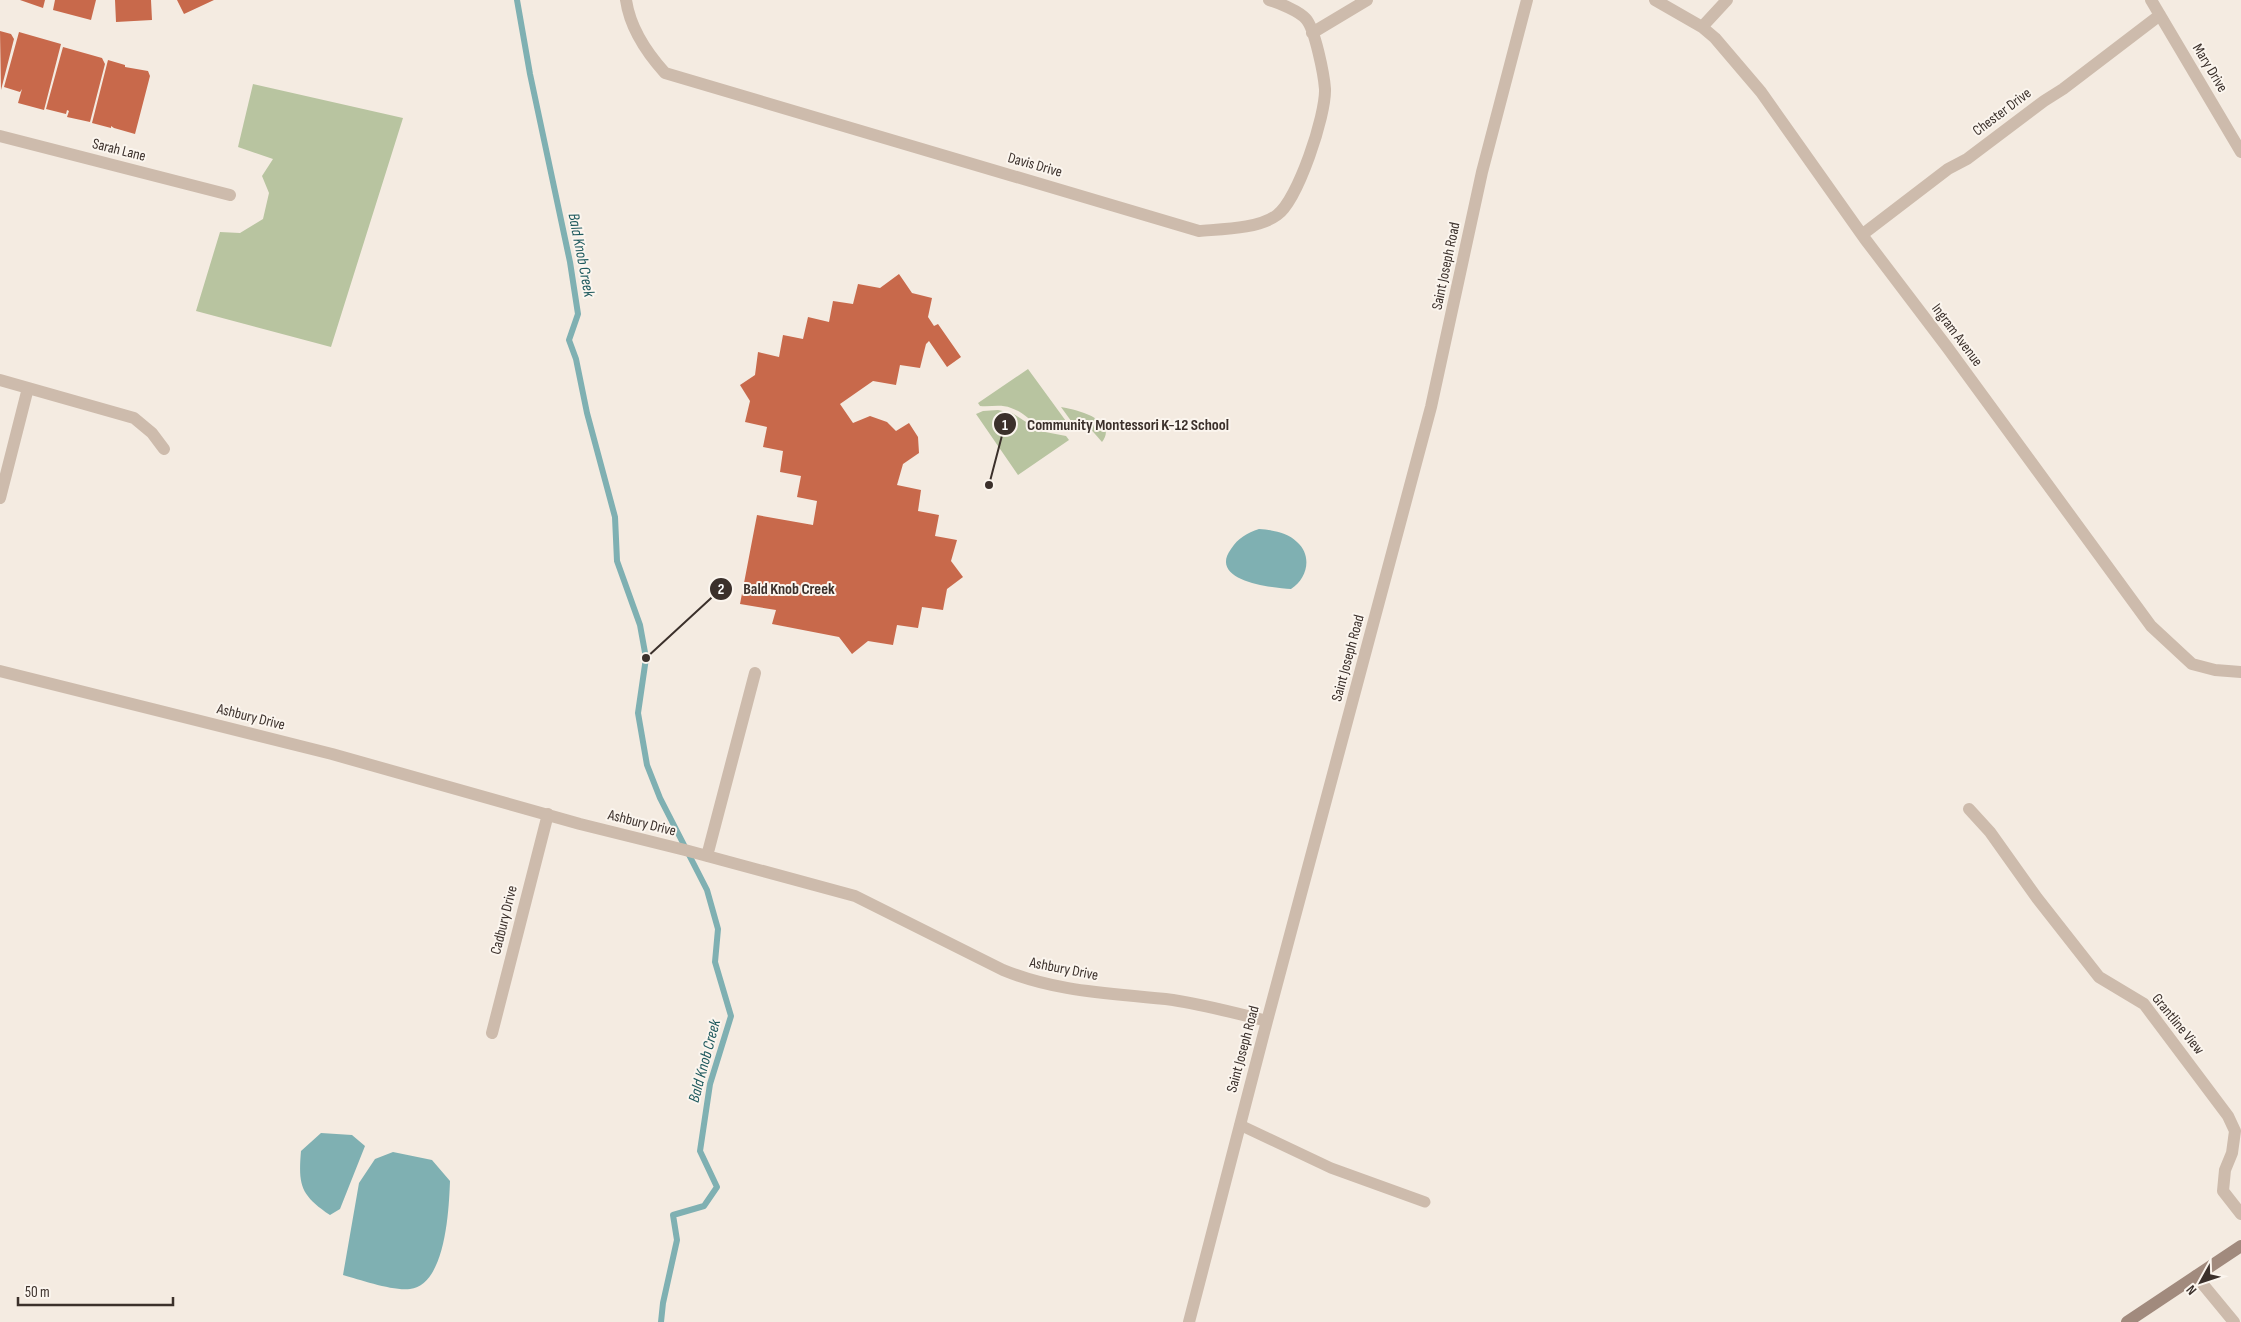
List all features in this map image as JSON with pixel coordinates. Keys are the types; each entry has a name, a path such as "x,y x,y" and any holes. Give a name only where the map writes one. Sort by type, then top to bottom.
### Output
{"main road":[{"path":"2127,1322 2241,1246"}],"street":[{"name":"Davis Drive","path":"626,0 628,14 646,53 665,73 1199,231 1251,226 1277,216 1291,200 1317,135 1325,90 1317,47 1306,19 1281,4 1269,0"},
{"path":"1312,33 1367,0"},
{"name":"Saint Joseph Road","path":"1189,1322 1267,1021 1431,407 1482,172 1527,0"},
{"name":"Ingram Avenue","path":"1655,0 1702,27 1715,38 1761,92 2151,626 2192,664 2216,670 2241,672"},
{"path":"1702,27 1727,0"},
{"name":"Mary Drive","path":"2151,0 2241,152"},
{"name":"Chester Drive","path":"1863,234 1948,170 1967,159 2063,89 2160,15"},
{"name":"Sarah Lane","path":"0,136 230,195"},
{"path":"0,380 134,418 152,432 164,448"},
{"path":"0,498 28,388"},
{"name":"Ashbury Drive","path":"0,671 332,754 855,896 1003,970 1028,980 1079,992 1185,1002 1267,1021"},
{"path":"705,855 755,673"},
{"name":"Grantline View","path":"1969,809 1990,832 2037,898 2099,977 2144,1004 2228,1116 2235,1131 2222,1191 2241,1214"},
{"name":"Cadbury Drive","path":"492,1033 548,814"},
{"path":"2196,1276 2234,1322"}],"lane":[{"path":"1240,1125 1331,1168 1425,1202"}],"green space":[{"path":"253,84 403,118 331,347 196,311 220,232 240,233 263,219 269,193 262,176 273,159 238,147"},
{"path":"1028,369 1071,428 1056,430 1047,428 1036,424 1011,408 980,406 978,403"},
{"path":"1061,407 1085,413 1100,422 1105,428 1106,434 1102,442 1088,426 1079,432"},
{"path":"998,410 1012,413 1040,431 1066,436 1069,440 1018,475 976,414 983,411"}],"water":[{"path":"1259,529 1284,534 1297,542 1302,548 1305,554 1306,567 1297,585 1291,589 1270,587 1244,580 1234,575 1228,568 1226,560 1234,545 1243,536"},
{"path":"321,1133 352,1135 365,1146 340,1209 330,1215 307,1195 300,1173 301,1151"},
{"path":"393,1152 432,1160 450,1181 446,1226 438,1260 431,1274 422,1284 410,1289 386,1287 343,1275 359,1183 375,1159"}],"building":[{"path":"20,0 45,0 43,8"},
{"path":"55,0 96,0 91,20 53,10"},
{"path":"115,0 151,0 152,20 116,22"},
{"path":"177,0 214,0 184,14"},
{"path":"0,31 11,34 14,39 1,90"},
{"path":"19,32 61,44 44,110 18,103 22,89 20,92 4,87"},
{"path":"63,47 102,58 105,64 90,122 67,117 69,111 67,110 66,114 46,109"},
{"path":"108,60 125,65 125,67 148,71 150,76 135,134 111,126 111,128 92,123"},
{"path":"899,274 912,293 932,298 928,317 934,326 938,324 961,357 947,367 929,341 926,344 920,368 900,365 896,385 873,381 840,404 853,423 870,416 887,422 896,431 909,423 918,437 919,453 903,464 897,485 921,490 918,511 939,515 935,536 957,540 951,561 963,577 947,589 943,610 922,607 918,628 897,625 893,645 868,641 852,654 839,637 772,624 776,610 740,604 757,515 813,525 817,501 797,497 801,476 780,472 783,451 763,447 767,427 745,422 750,401 740,385 755,375 758,352 779,357 783,335 803,339 808,317 829,322 833,301 853,304 858,284 880,288"}],"waterway":[{"name":"Bald Knob Creek","path":"517,0 530,74 570,262 578,314 569,340 576,359 587,413 615,517 617,561 640,625 646,658 638,713 647,765 660,798 707,890 718,929 715,962 731,1016 710,1084 700,1151 717,1187 704,1206 673,1215 677,1240 663,1303 661,1322"}],"place":[{"name":"Community Montessori K-12 School","path":"989,485"},
{"name":"Bald Knob Creek","path":"646,658"}]}
